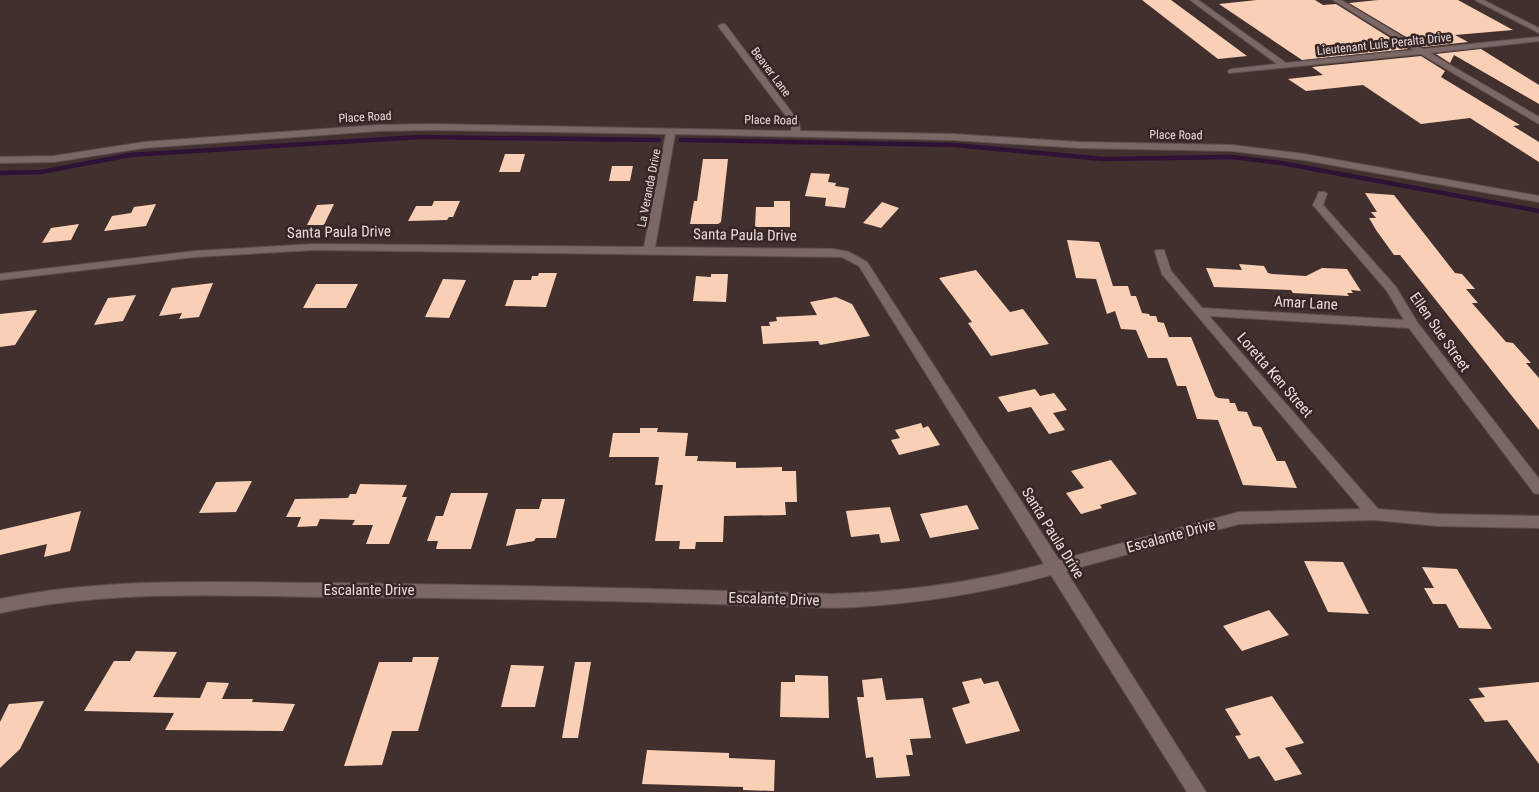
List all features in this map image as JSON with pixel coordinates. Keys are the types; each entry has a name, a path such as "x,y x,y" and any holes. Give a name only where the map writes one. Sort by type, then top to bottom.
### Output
{"street":[{"path":"1193,0 1284,65"},
{"path":"1336,0 1539,121"},
{"path":"1478,0 1539,31"},
{"name":"Beaver Lane","path":"722,26 796,124 796,133"},
{"name":"Lieutenant Luis Peralta Drive","path":"1232,71 1539,39"},
{"name":"Place Road","path":"0,160 40,161 144,145 378,128 440,127 796,133 1232,148 1304,156 1539,199"},
{"name":"La Veranda Drive","path":"650,249 671,131"},
{"name":"Ellen Sue Street","path":"1322,194 1318,205 1392,289 1412,324 1539,489"},
{"name":"Santa Paula Drive","path":"0,277 195,254 315,247 650,249 833,252 845,254 862,264 1197,792"},
{"name":"Loretta Ken Street","path":"1160,252 1166,272 1374,514"},
{"name":"Amar Lane","path":"1199,312 1412,324"},
{"name":"Escalante Drive","path":"0,606 67,593 138,588 484,591 832,601 886,599 968,589 1056,568 1239,518 1374,514 1438,520 1539,522"}],"building":[{"path":"1142,0 1171,0 1247,56 1218,59"},
{"path":"1257,0 1315,0 1323,5 1336,4 1408,49 1302,60 1219,4"},
{"path":"1378,0 1458,0 1513,30 1455,35 1468,42 1423,47 1349,3"},
{"path":"1481,49 1539,85 1539,104 1454,55 1450,63 1436,54"},
{"path":"1421,56 1445,71 1441,77 1520,125 1513,126 1539,142 1539,162 1470,118 1421,124 1363,85 1306,91 1288,79 1323,75 1312,67"},
{"path":"505,154 525,154 520,172 499,172"},
{"path":"703,159 728,159 721,222 718,224 690,224 694,201 697,201"},
{"path":"612,166 633,166 630,181 609,181"},
{"path":"811,173 830,174 828,182 836,183 835,186 849,188 845,208 825,206 826,198 805,196"},
{"path":"1365,193 1394,195 1455,273 1462,274 1475,289 1466,289 1478,303 1472,303 1506,342 1513,343 1531,363 1526,363 1539,378 1539,430 1400,255 1394,255 1369,218 1376,218 1371,212 1377,212"},
{"path":"434,201 460,201 453,217 449,217 447,220 408,221 416,206 432,206"},
{"path":"774,201 790,201 790,227 755,227 756,207 774,207"},
{"path":"882,202 899,208 881,228 863,223"},
{"path":"156,204 146,226 104,231 112,216 131,213 134,207"},
{"path":"334,204 324,225 307,225 317,205"},
{"path":"79,224 71,240 42,243 51,228"},
{"path":"1067,240 1099,242 1113,286 1128,286 1131,296 1136,296 1142,313 1156,316 1158,322 1164,323 1169,337 1191,337 1215,396 1229,399 1230,403 1235,403 1238,411 1247,412 1253,426 1261,427 1277,461 1285,461 1297,488 1243,485 1218,420 1197,419 1186,386 1177,386 1167,358 1148,358 1136,330 1121,329 1115,311 1107,314 1096,279 1076,278"},
{"path":"1239,264 1264,266 1268,273 1272,274 1306,276 1322,268 1347,269 1361,291 1351,290 1353,293 1347,293 1349,296 1293,293 1291,290 1214,287 1206,268 1242,270"},
{"path":"976,270 1010,312 1023,309 1049,344 991,356 968,323 972,322 939,278"},
{"path":"539,273 557,273 546,307 505,306 514,280 531,280 532,276 538,276"},
{"path":"711,274 728,274 726,302 693,301 696,276 711,277"},
{"path":"443,279 466,280 449,318 425,317"},
{"path":"213,283 199,317 179,319 182,313 159,316 172,288"},
{"path":"316,284 358,284 346,308 303,308"},
{"path":"136,295 123,321 94,325 108,298"},
{"path":"836,297 852,304 870,336 820,345 818,341 763,344 761,326 770,326 769,322 777,321 776,317 817,315 810,302"},
{"path":"37,310 15,345 0,347 0,314"},
{"path":"1035,389 1040,396 1054,393 1067,410 1053,413 1065,430 1049,434 1031,407 1008,412 998,397"},
{"path":"921,423 923,428 928,426 940,445 899,455 891,440 900,438 895,430"},
{"path":"640,428 658,428 657,432 688,433 685,456 698,456 697,461 736,462 736,468 782,467 782,471 796,471 797,502 785,502 786,515 724,516 723,542 696,542 695,549 679,549 680,541 655,541 663,485 655,485 659,457 609,457 613,433 640,433"},
{"path":"1111,460 1137,494 1100,505 1102,508 1081,514 1066,493 1084,488 1071,471"},
{"path":"252,481 236,512 199,513 216,482"},
{"path":"360,484 407,485 402,497 407,497 389,544 366,544 373,525 352,525 355,520 320,519 317,526 297,527 301,517 286,517 295,499 348,498 350,494 356,494"},
{"path":"451,493 488,493 471,549 436,549 438,541 427,541 436,516 443,516"},
{"path":"542,499 565,499 556,538 536,538 534,541 506,546 516,509 539,509"},
{"path":"967,505 979,529 930,538 920,514"},
{"path":"890,507 900,541 881,543 879,534 851,537 846,511"},
{"path":"81,511 70,551 44,557 47,544 0,555 0,530"},
{"path":"1304,561 1343,562 1369,614 1328,612"},
{"path":"1422,567 1457,569 1492,629 1459,628 1446,604 1433,604 1424,588 1434,588"},
{"path":"1269,610 1289,635 1242,651 1223,626"},
{"path":"136,651 177,652 153,697 200,698 207,682 229,683 222,699 253,699 252,702 295,704 283,731 165,730 174,713 84,711 114,661 130,661"},
{"path":"413,657 439,657 418,731 392,731 382,765 344,766 379,662 412,662"},
{"path":"575,662 591,662 578,738 562,738"},
{"path":"511,665 544,666 535,707 501,707"},
{"path":"795,675 828,676 829,718 780,717 781,682 795,682"},
{"path":"882,678 886,700 923,698 931,738 910,739 913,755 906,755 910,776 876,778 873,757 866,758 857,697 864,697 862,680"},
{"path":"981,678 984,684 998,681 1020,731 966,744 952,708 970,703 962,682"},
{"path":"1539,682 1539,764 1507,720 1485,722 1469,699 1485,697 1478,688"},
{"path":"1272,696 1304,743 1285,748 1302,774 1275,781 1259,756 1249,759 1235,736 1241,735 1225,709"},
{"path":"44,701 20,749 0,768 0,722 9,704"},
{"path":"647,750 729,753 729,758 775,760 774,791 743,790 743,787 642,784"}],"waterway":[{"path":"0,173 41,172 130,155 420,137 659,140"},
{"path":"681,140 955,145 1103,159 1232,157 1281,163 1539,211"}]}
